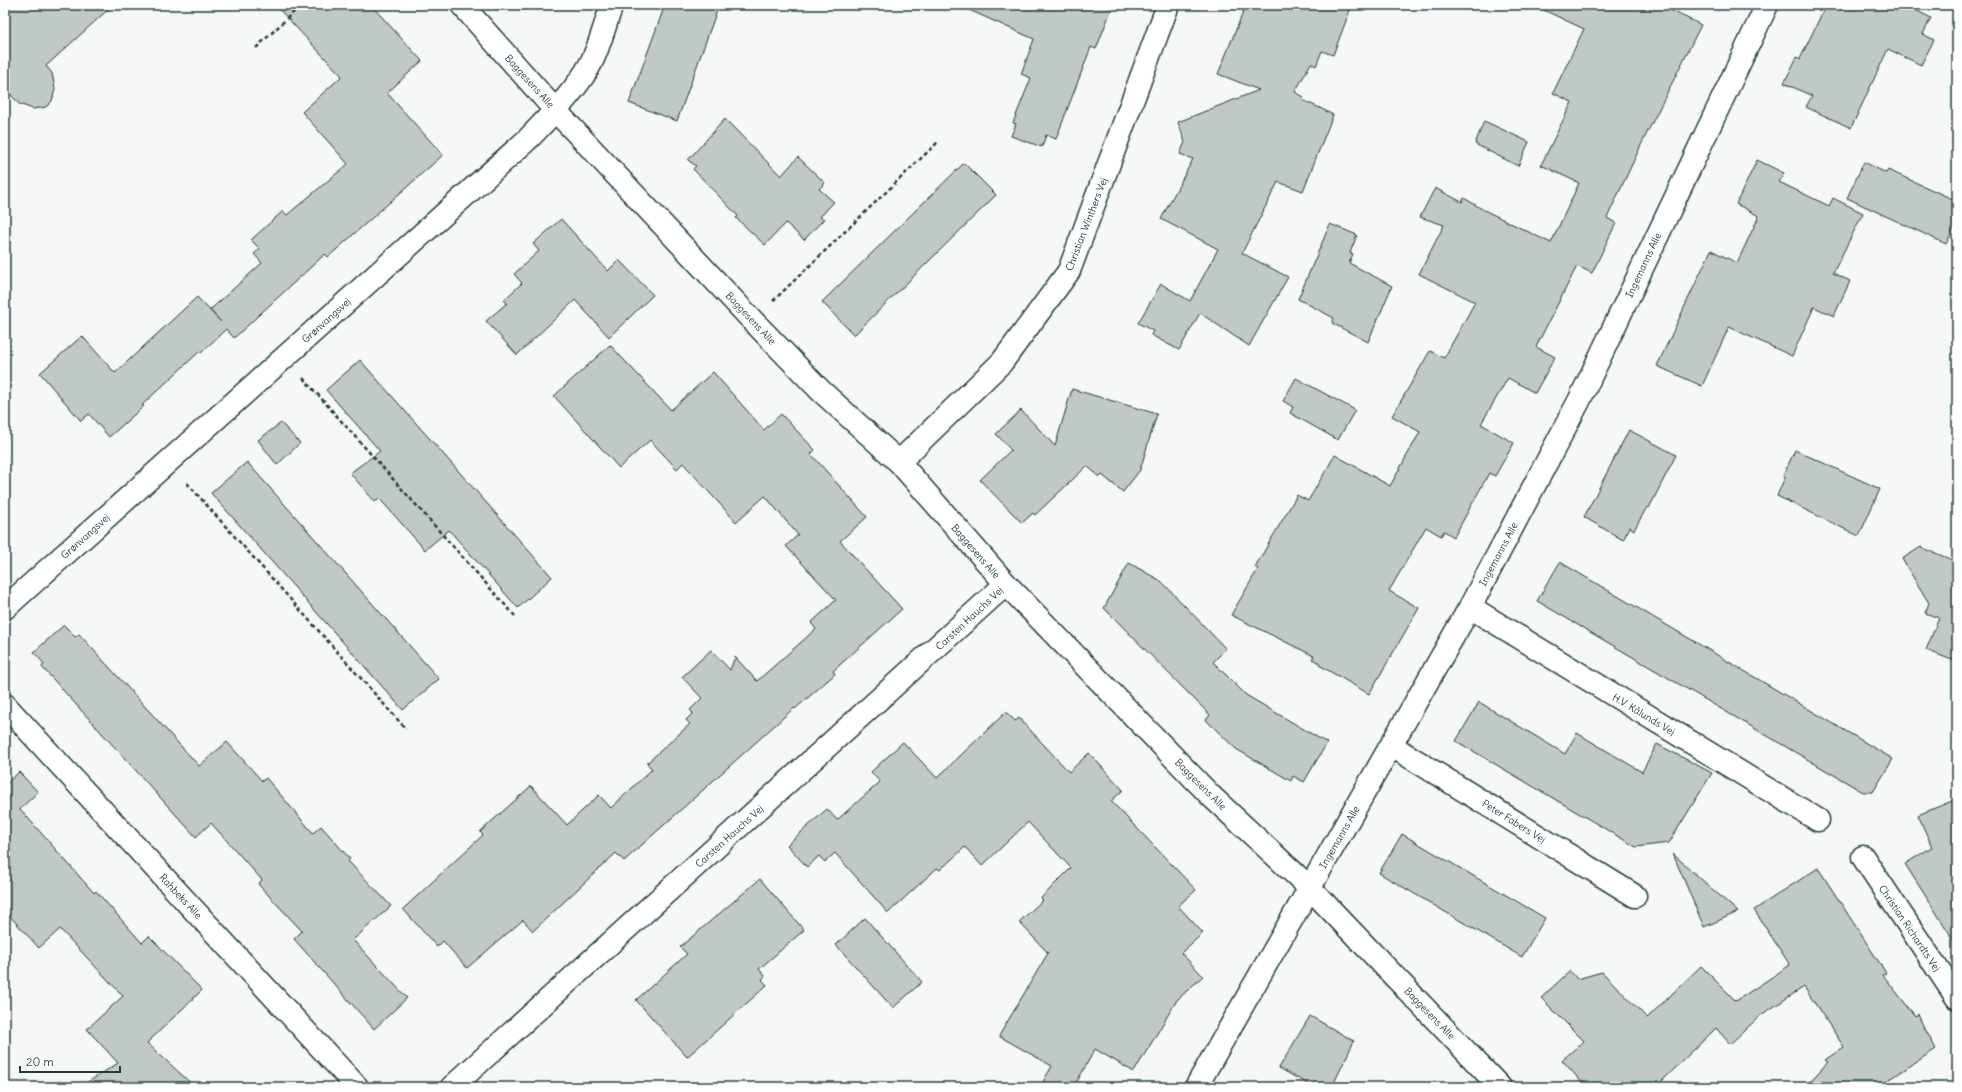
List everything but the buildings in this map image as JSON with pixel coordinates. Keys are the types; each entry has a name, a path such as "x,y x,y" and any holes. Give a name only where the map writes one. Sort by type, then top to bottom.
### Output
{"street":[{"name":"Baggesens Alle","path":"462,5 556,110 821,392 899,462 1006,584 1211,796 1309,887 1500,1087"},
{"name":"Grønvangsvej","path":"5,608 528,139 556,110 581,78 591,62 612,5"},
{"name":"Christian Winthers Vej","path":"899,462 1002,362 1069,270 1168,5"},
{"name":"Ingemanns Alle","path":"1196,1087 1309,887 1392,746 1470,608 1579,401 1767,5"},
{"name":"Carsten Hauchs Vej","path":"452,1087 1006,584"},
{"name":"H.V. Kålunds Vej","path":"1470,608 1818,820"},
{"name":"Rahbeks Alle","path":"5,705 357,1087"},
{"name":"Peter Fabers Vej","path":"1392,746 1635,896"},
{"name":"Christian Richardts Vej","path":"1863,857 1957,998"}],"path":[{"path":"256,48 301,5"},
{"path":"753,321 939,141"},
{"path":"284,357 515,616"},
{"path":"168,461 406,729"}]}
